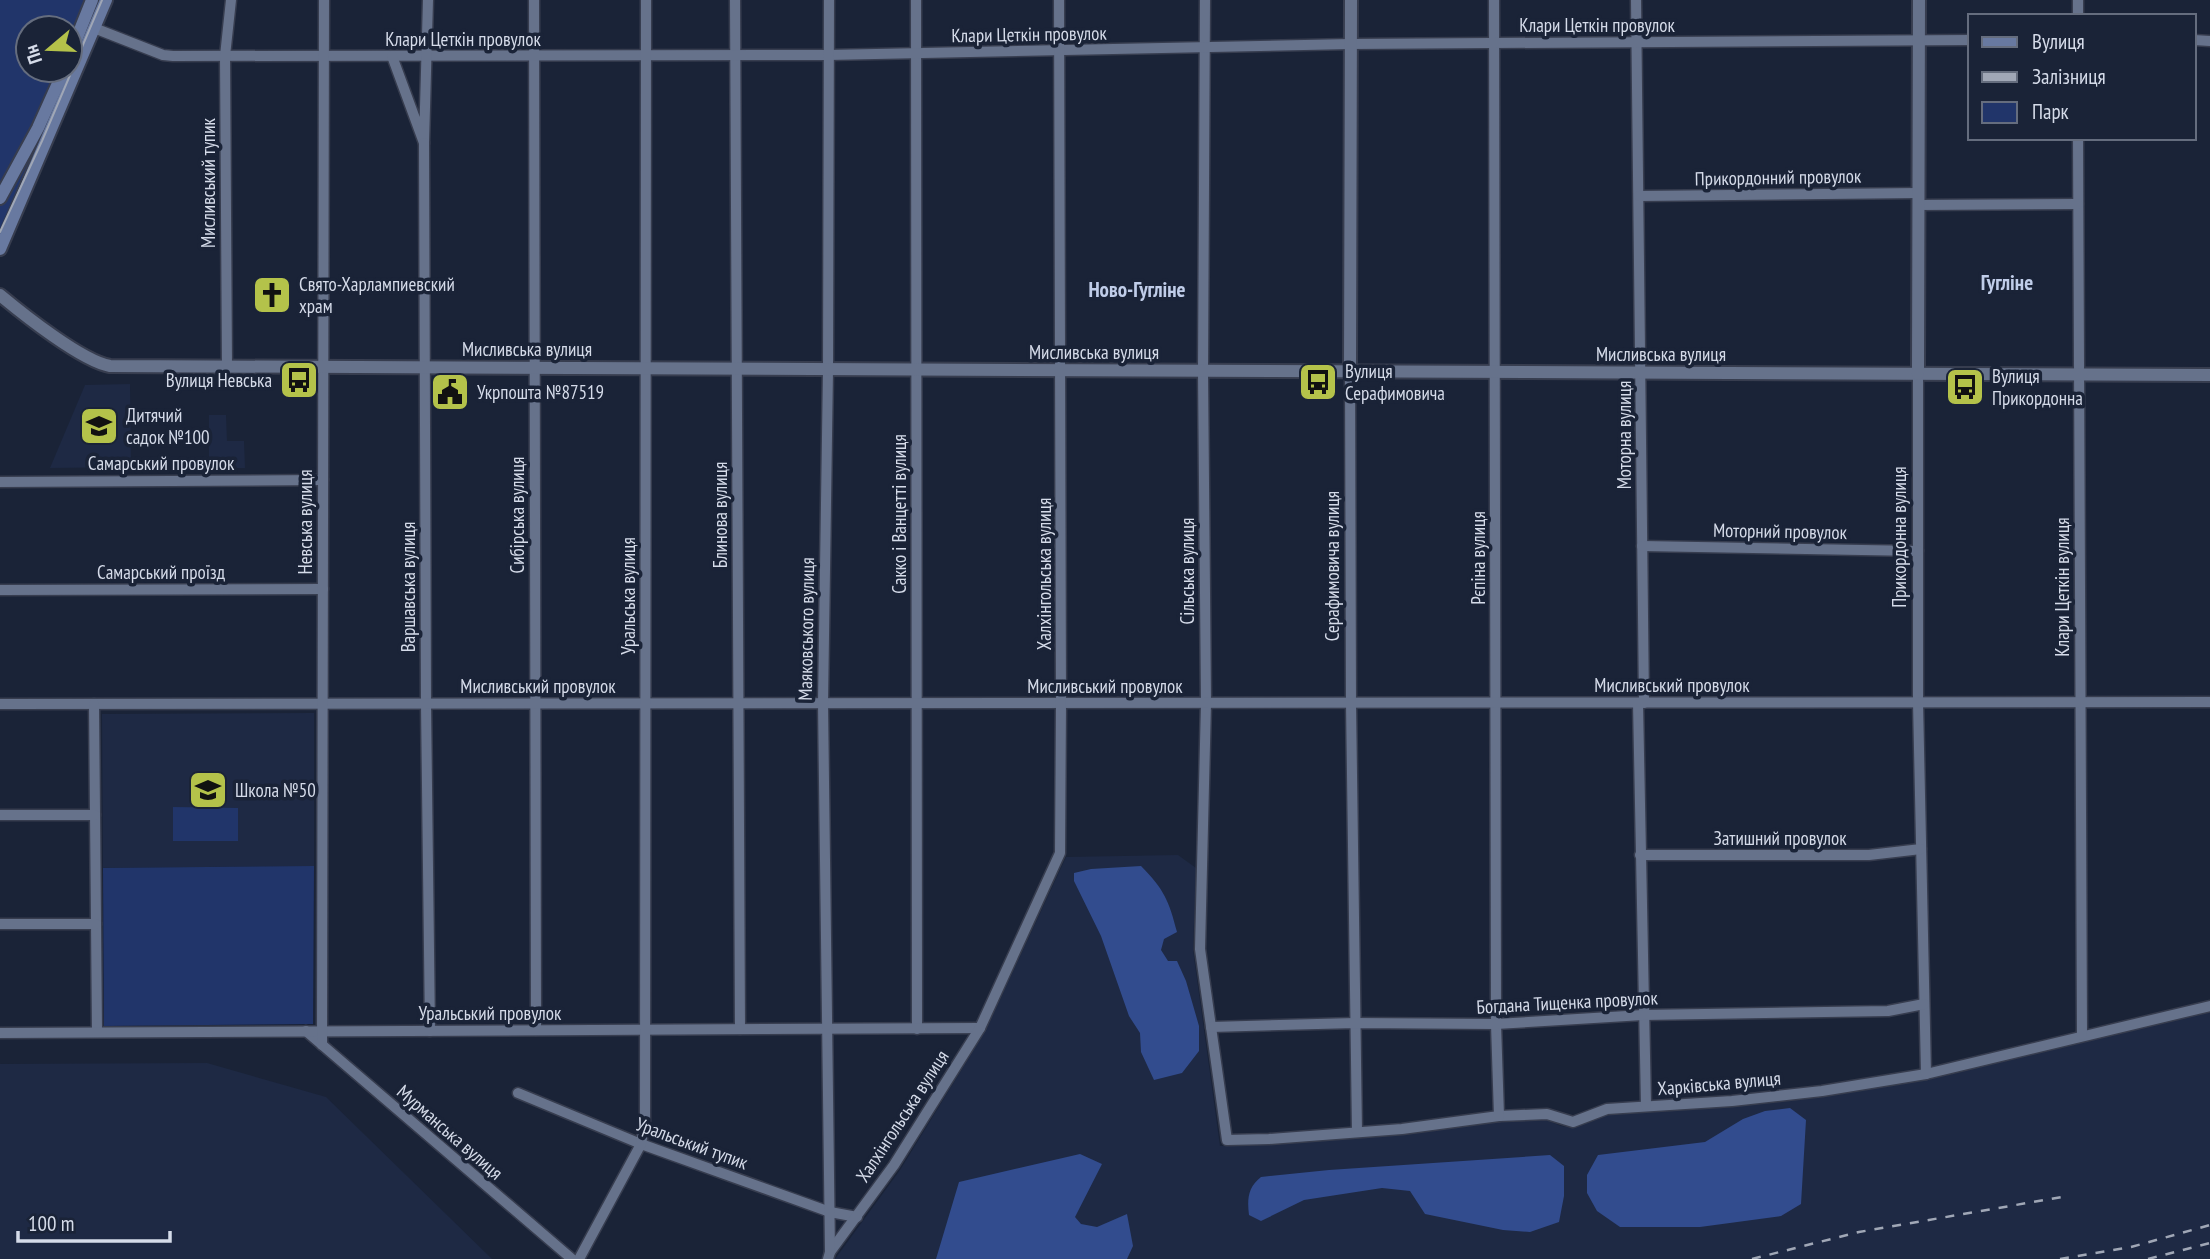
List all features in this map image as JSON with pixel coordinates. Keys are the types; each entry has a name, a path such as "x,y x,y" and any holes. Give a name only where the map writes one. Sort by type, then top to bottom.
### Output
{"main road":[{"path":"84,20 92,0"},
{"path":"0,249 106,0"},
{"path":"20,204 1,196 38,128 58,84"}],"street":[{"name":"Мисливський тупик","path":"227,367 225,56 231,0"},
{"name":"Невська вулиця","path":"322,1045 324,0"},
{"name":"Варшавська вулиця","path":"428,0 424,143 430,1031"},
{"name":"Сибірська вулиця","path":"534,0 536,1030"},
{"name":"Уральська вулиця","path":"579,1259 641,1144 646,1121 646,0"},
{"name":"Блинова вулиця","path":"735,0 740,1030"},
{"name":"Маяковського вулиця","path":"829,0 828,370 823,703 829,1256"},
{"name":"Сакко і Ванцетті вулиця","path":"916,0 917,1029"},
{"name":"Халхінгольська вулиця","path":"829,1256 894,1165 980,1028 1060,853 1062,703 1059,0"},
{"name":"Сільська вулиця","path":"1205,0 1203,372 1206,703 1200,949 1227,1140"},
{"name":"Серафимовича вулиця","path":"1351,0 1351,703 1357,1132"},
{"name":"Рєпіна вулиця","path":"1494,0 1496,1024 1499,1116"},
{"name":"Моторна вулиця","path":"1636,0 1642,546 1640,855 1646,1106"},
{"name":"Прикордонна вулиця","path":"1919,0 1917,702 1926,1074"},
{"name":"Клари Цеткін провулок","path":"94,28 163,55 225,56 828,55 1350,44 1968,40"},
{"name":"Варшавська вулиця","path":"392,56 424,143"},
{"name":"Клари Цеткін вулиця","path":"2078,140 2082,1035"},
{"name":"Прикордонний провулок","path":"1639,196 1919,199 2078,204"},
{"name":"Мисливська вулиця","path":"0,295 40,326 101,365 2210,375"},
{"name":"Самарський провулок","path":"0,482 323,480"},
{"name":"Моторний провулок","path":"1642,546 1918,551"},
{"name":"Самарський проїзд","path":"0,590 323,589"},
{"name":"Мисливський провулок","path":"0,705 2210,702"},
{"path":"94,704 96,1032"},
{"path":"0,815 95,815"},
{"name":"Затишний провулок","path":"1640,855 1869,855 1921,849"},
{"path":"0,924 96,924"},
{"name":"Богдана Тищенка провулок","path":"1211,1027 1355,1023 1496,1024 1643,1015 1888,1011 1924,1004"},
{"name":"Харківська вулиця","path":"1227,1140 1402,1129 1499,1116 1547,1114 1562,1121 1573,1122 1607,1109 1732,1101 1822,1091 1926,1074 2210,1006"},
{"name":"Уральський провулок","path":"0,1033 980,1028"},
{"name":"Мурманська вулиця","path":"306,1031 572,1259"},
{"name":"Уральський тупик","path":"518,1093 641,1144 830,1212 857,1217"}],"shaded area":[{"name":"Дитячий садок №100","path":"130,384 131,467 50,468 85,385"},
{"path":"209,415 226,415 227,441 244,441 245,468 209,468"},
{"name":"Школа №50","path":"314,713 314,866 103,868 102,714"},
{"path":"1178,855 1196,868 1193,950 1220,1146 1403,1135 1499,1122 1546,1120 1573,1128 1608,1115 1732,1107 1823,1097 1927,1080 2210,1012 2210,1259 835,1259 900,1170 986,1030 1066,857"},
{"path":"1141,866 1165,896 1171,912 1177,932 1164,939 1161,950 1168,961 1177,961 1186,981 1199,1026 1199,1051 1182,1073 1154,1080 1141,1052 1140,1033 1129,1016 1101,936 1074,881 1074,873 1091,869"},
{"path":"207,1063 326,1097 492,1259 0,1259 0,1064"},
{"path":"1790,1108 1806,1120 1801,1204 1781,1216 1700,1227 1620,1227 1597,1211 1587,1193 1587,1175 1598,1155 1705,1142 1743,1119 1765,1111"},
{"path":"1080,1154 1102,1164 1075,1217 1081,1224 1097,1227 1127,1214 1133,1246 1127,1259 936,1259 959,1182"},
{"path":"1550,1155 1564,1166 1564,1196 1559,1222 1530,1232 1503,1230 1425,1214 1410,1191 1382,1188 1304,1200 1261,1221 1249,1215 1249,1194 1261,1177"}],"green space":[{"path":"0,0 106,0 84,53 84,14 14,14 14,84 71,84 0,257"},
{"path":"173,807 238,808 238,841 173,841"},
{"path":"314,866 313,1024 104,1026 103,868"}],"tram line":[{"path":"0,232 102,0"}],"railway":[{"path":"1752,1259 1859,1232 2062,1197"},
{"path":"2060,1259 2131,1247 2210,1225"},
{"path":"2148,1259 2210,1243"}],"place":[{"name":"Свято-Харлампиевский храм","path":"272,295"},
{"name":"Вулиця Невська","path":"299,380"},
{"name":"Вулиця Серафимовича","path":"1318,382"},
{"name":"Вулиця Прикордонна","path":"1965,387"},
{"name":"Укрпошта №87519","path":"450,392"},
{"name":"Дитячий садок №100","path":"99,426"},
{"name":"Школа №50","path":"208,790"}],"district":[{"name":"Гугліне","path":"2007,283"},
{"name":"Ново-Гугліне","path":"1137,290"}]}
